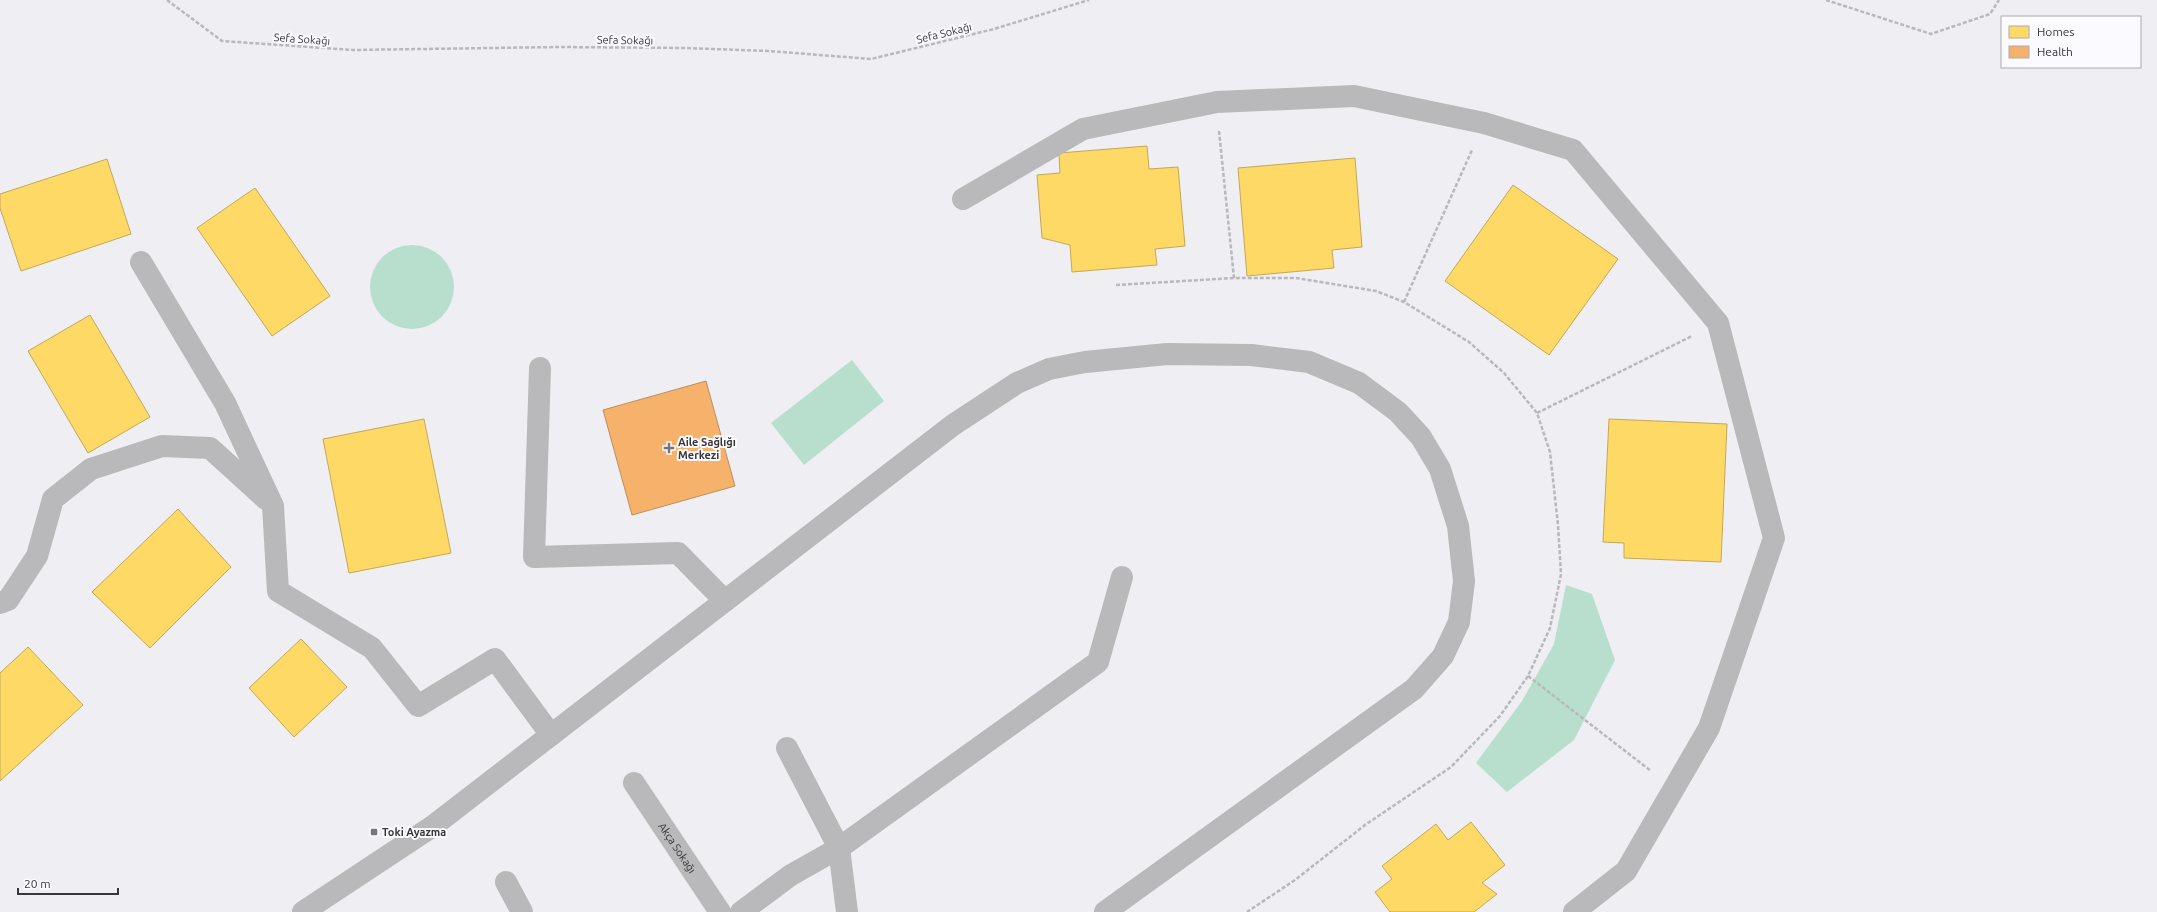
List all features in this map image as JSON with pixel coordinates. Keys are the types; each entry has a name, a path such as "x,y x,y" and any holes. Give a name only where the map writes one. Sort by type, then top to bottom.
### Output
{"street":[{"path":"963,199 1083,129 1216,102 1354,96 1484,123 1573,150 1718,323 1774,538 1709,728 1626,871 1574,912"},
{"path":"141,262 226,403 273,506 278,591 372,648 418,706 495,659 551,735"},
{"path":"303,912 433,826 953,424 1017,382 1049,370 1085,362 1167,354 1250,355 1309,362 1359,382 1398,412 1421,438 1440,469 1458,526 1464,582 1459,622 1443,656 1414,689 1105,912"},
{"path":"540,368 534,557 678,553 725,601"},
{"path":"0,603 8,600 37,556 53,499 91,469 162,446 210,448 273,506"},
{"path":"741,912 791,875 839,848 1098,662 1122,576"},
{"path":"787,748 839,848 847,912"},
{"name":"Akça Sokağı","path":"634,783 720,912"},
{"path":"506,882 522,912"}],"path":[{"name":"Sefa Sokağı","path":"167,0 222,41 353,50 560,47 692,49 769,51 872,59 994,29 1089,0"},
{"path":"1826,0 1931,34 1990,14 1999,0"},
{"path":"1216,102 1234,278"},
{"path":"1404,302 1484,123"},
{"path":"1116,285 1234,278 1296,278 1376,291 1404,302 1469,342 1504,373 1537,413 1550,452 1558,525 1561,574 1550,628 1528,676 1500,716 1452,767 1365,825 1295,880 1247,912"},
{"path":"1537,413 1718,323"},
{"path":"1528,676 1674,789"}],"green space":[{"path":"404,245 420,245 436,252 447,263 454,279 454,295 451,303 442,317 436,322 420,329 404,329 388,322 377,311 370,295 370,279 377,263 388,252"},
{"path":"852,360 884,401 804,465 771,423"},
{"path":"1566,585 1592,594 1615,660 1574,740 1507,792 1476,763 1522,701 1554,644"}],"building: Homes":[{"path":"1147,146 1149,169 1178,167 1185,246 1155,249 1157,265 1072,272 1070,245 1042,238 1037,175 1060,173 1059,153"},
{"path":"1355,158 1362,247 1332,250 1334,268 1247,276 1238,168"},
{"path":"107,159 131,234 21,271 0,208 0,194"},
{"path":"1513,185 1618,259 1549,355 1445,281"},
{"path":"255,188 330,296 272,336 197,228"},
{"path":"90,315 150,417 88,453 28,351"},
{"path":"424,419 451,553 349,573 323,439"},
{"path":"1609,419 1727,424 1721,562 1624,558 1624,543 1603,542"},
{"path":"178,509 231,567 150,648 92,592"},
{"path":"301,639 347,687 294,737 249,688"},
{"path":"28,647 83,705 0,781 0,673"},
{"path":"1471,822 1505,865 1482,883 1497,894 1474,912 1390,912 1375,892 1392,879 1382,866 1436,824 1448,840"}],"building: Health":[{"name":"Aile Sağlığı Merkezi","path":"706,381 735,486 632,515 603,410"}],"place":[{"name":"Aile Sağlığı Merkezi","path":"669,448"},
{"name":"Toki Ayazma","path":"374,832"}]}
